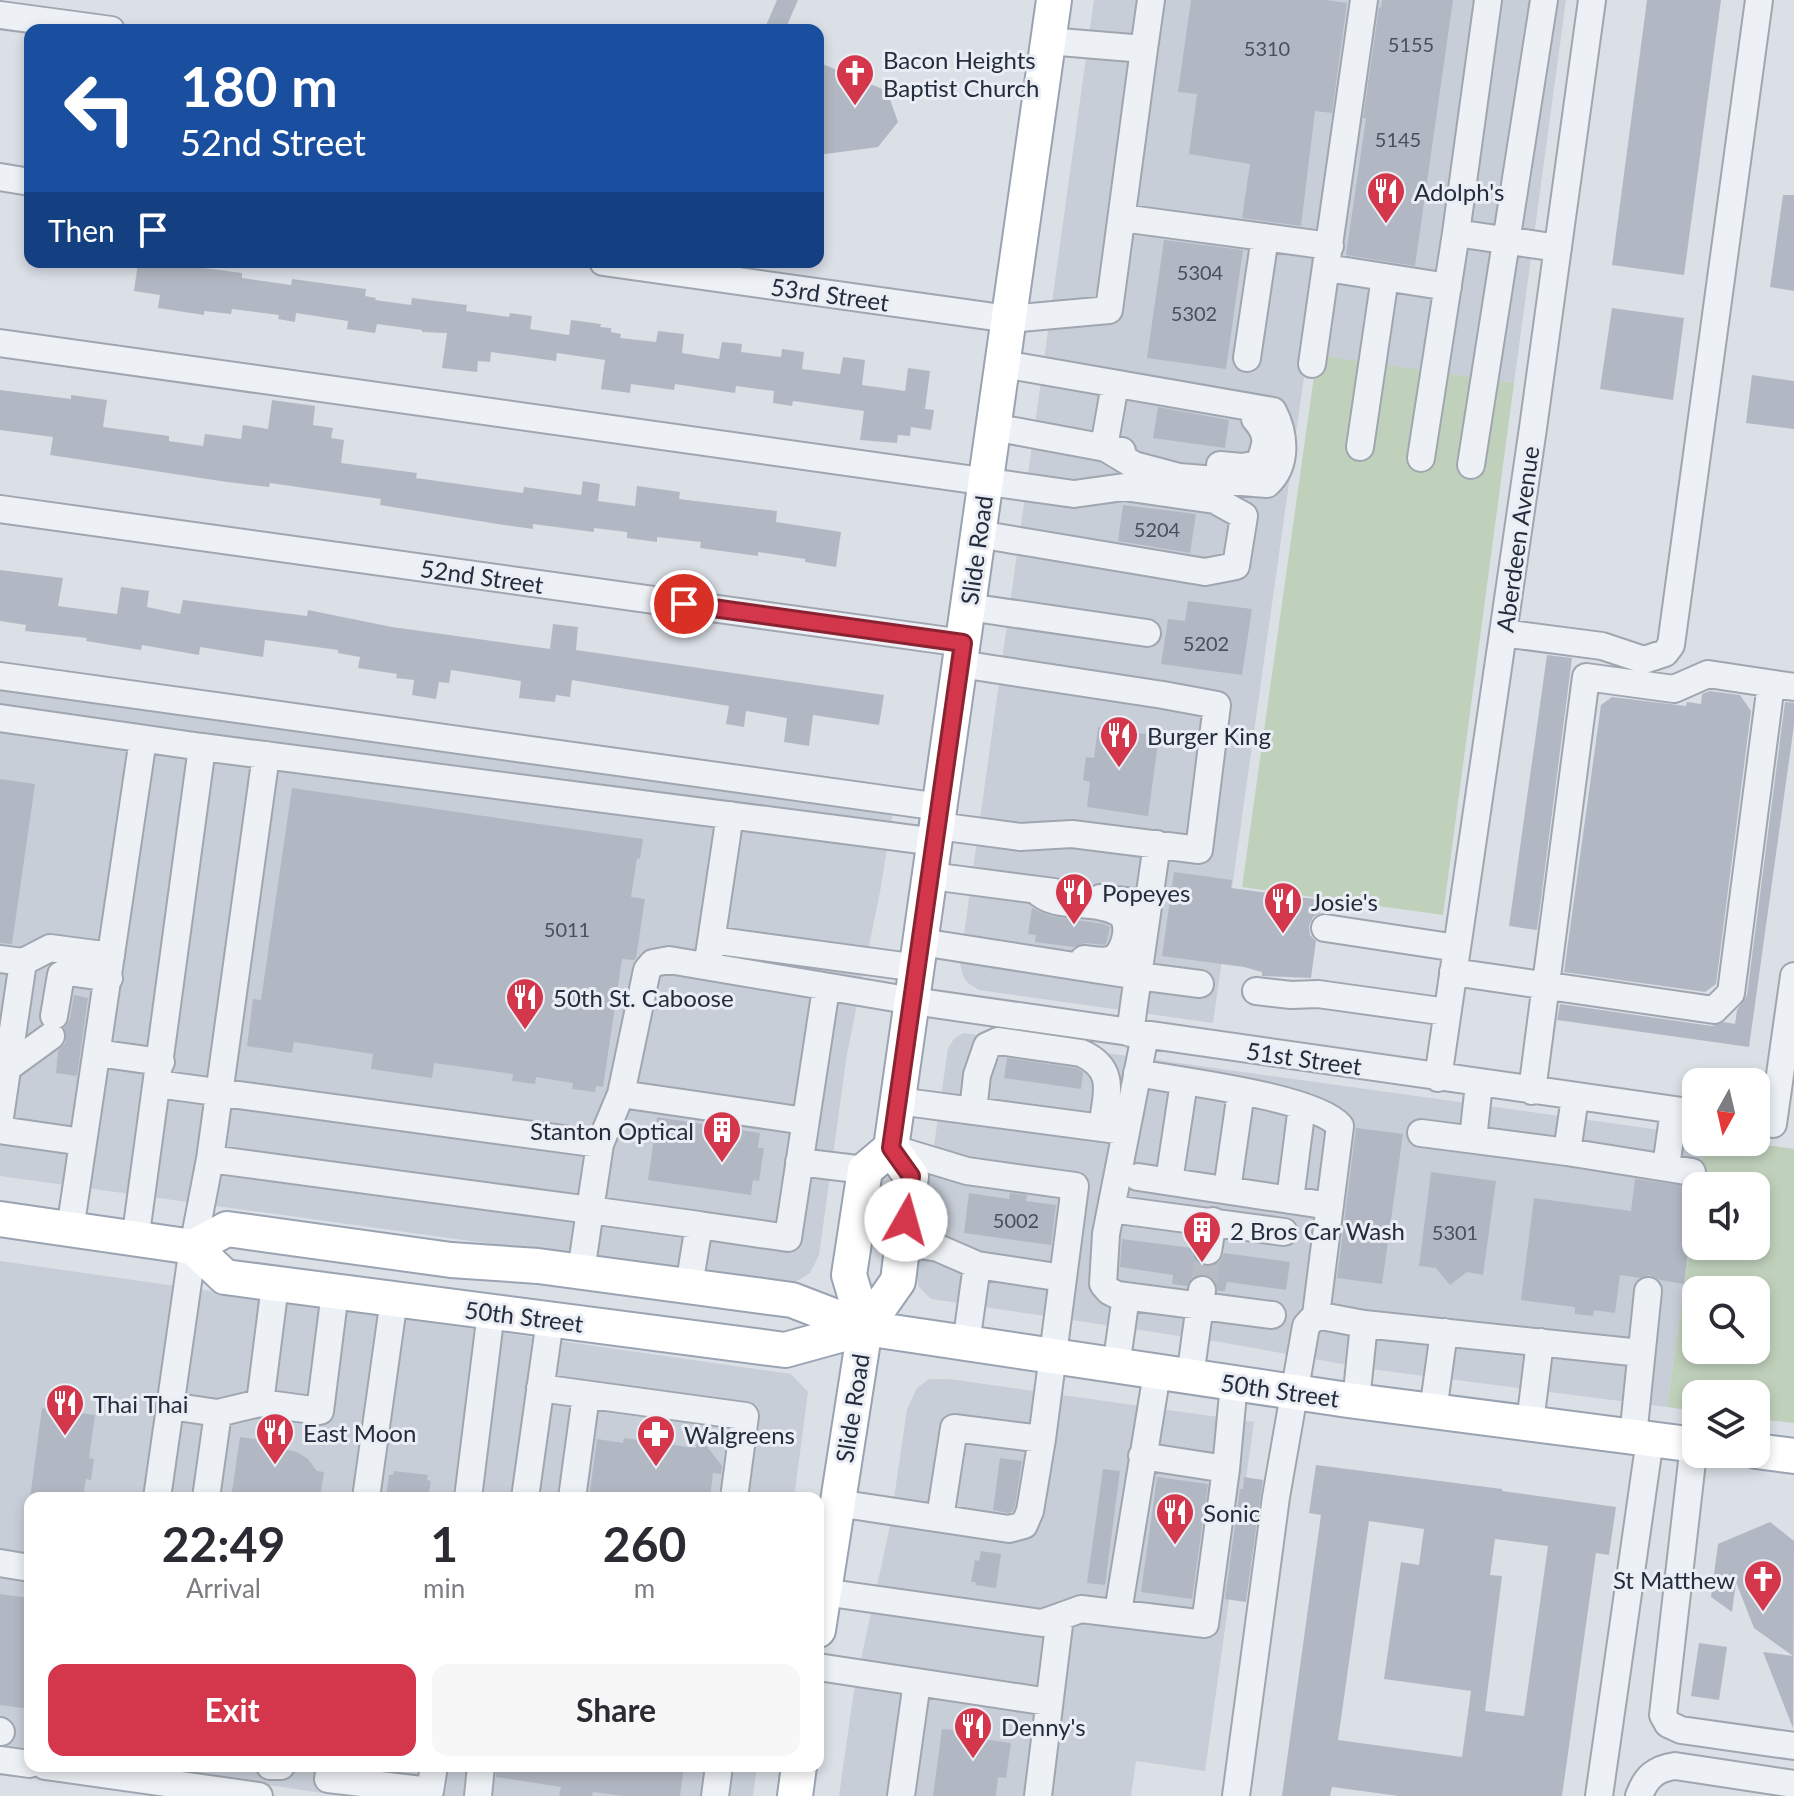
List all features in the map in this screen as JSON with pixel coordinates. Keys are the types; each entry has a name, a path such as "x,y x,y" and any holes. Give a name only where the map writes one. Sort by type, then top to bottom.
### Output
{"main road":[{"name":"Slide Road","path":"865,1328 898,1281 911,1176 891,1148 1054,0"},
{"path":"865,1170 891,1148"},
{"name":"Slide Road","path":"824,1586 865,1328 849,1275 865,1170"},
{"path":"0,1219 193,1247"},
{"name":"50th Street","path":"865,1328 785,1350 225,1277 193,1247 227,1229 451,1260 538,1266 792,1300 865,1328 966,1344 1356,1401 1682,1443"},
{"path":"1770,1453 1794,1456"},
{"path":"795,1796 798,1772"}],"street":[{"path":"1151,0 1122,218 1265,237 1385,277 1448,287"},
{"path":"1312,364 1364,0"},
{"path":"1421,458 1488,0"},
{"path":"1471,465 1544,0"},
{"name":"Aberdeen Avenue","path":"1438,1078 1592,0"},
{"path":"1503,633 1602,646 1644,660 1665,653 1671,645 1759,0"},
{"path":"0,15 67,24"},
{"path":"1048,41 1144,49"},
{"path":"0,177 24,181"},
{"name":"53rd Street","path":"646,268 1009,319 1109,310 1122,218"},
{"path":"1456,233 1558,248"},
{"path":"1247,358 1265,237"},
{"path":"1360,447 1385,277"},
{"path":"0,343 1074,494 1124,487 1215,500 1244,516 1236,566 1205,572 978,534"},
{"path":"993,427 1104,447 1134,465 1179,477 1267,484 1277,475 1283,451 1280,425 1273,411 1003,364"},
{"path":"1104,447 1127,386"},
{"name":"52nd Street","path":"0,509 962,654 1217,705 1199,850 1157,844"},
{"path":"968,607 1147,633"},
{"path":"1325,928 1546,986 1714,1010 1731,993 1783,686 1708,674 1674,689 1586,677 1546,986 1532,1091"},
{"path":"0,676 1020,837 1072,834 1157,844 1138,976 1137,1073 1114,1130"},
{"path":"0,718 730,815 938,825"},
{"path":"70,1230 143,739"},
{"path":"135,1241 202,747"},
{"path":"158,1492 193,1247 210,1159 266,755"},
{"path":"707,966 730,815"},
{"path":"931,876 1148,904"},
{"path":"1025,958 1048,953 1102,961 1114,958 1125,939 1125,920 1121,914 1088,904 1044,899 1036,890"},
{"path":"712,940 920,955 1025,958 1200,984"},
{"path":"0,1117 7,1068 12,961 50,948 110,967"},
{"name":"51st Street","path":"621,1094 647,970 653,963 669,960 826,988 1682,1112"},
{"path":"7,1068 52,1026 61,975 110,967"},
{"path":"1774,1124 1794,976"},
{"path":"210,1159 788,1238 826,988"},
{"path":"1256,991 1318,994 1447,1012"},
{"path":"973,1111 981,1061 987,1046 998,1041 1091,1057 1105,1072 1114,1130 1111,1209 1103,1261 1103,1284 1109,1291 1126,1296 1202,1297 1272,1315"},
{"path":"97,1053 219,1092 600,1144"},
{"path":"1137,1073 1292,1101 1335,1120 1340,1126 1316,1315 1306,1326 1293,1392 1236,1796"},
{"path":"1169,1181 1184,1082"},
{"path":"1473,1139 1479,1084"},
{"path":"1227,1190 1241,1092"},
{"path":"581,1272 600,1144 621,1094 805,1121"},
{"path":"1567,1152 1575,1097"},
{"path":"898,1101 1114,1130"},
{"path":"1290,1200 1302,1106"},
{"path":"1666,1167 1682,1121"},
{"path":"0,1130 83,1142"},
{"path":"1421,1133 1692,1172"},
{"path":"837,1503 1009,1529 1024,1525 1030,1511 1042,1439 1075,1186 967,1171 891,1148"},
{"path":"799,1162 865,1170"},
{"path":"1138,1177 1330,1206"},
{"path":"1111,1209 1284,1232"},
{"path":"1208,1251 1213,1221"},
{"path":"689,1286 699,1225"},
{"path":"903,1242 938,1248 977,1265 1063,1278"},
{"path":"966,1344 977,1265"},
{"path":"260,1403 275,1285"},
{"path":"1599,1796 1640,1514 1641,1353 1648,1291"},
{"path":"170,1406 218,1413 260,1403 320,1411 335,1292"},
{"path":"1116,1367 1126,1296"},
{"path":"1190,1377 1202,1297"},
{"path":"367,1492 394,1299"},
{"path":"469,1492 491,1312"},
{"path":"1316,1315 1364,1324 1641,1353"},
{"path":"526,1492 550,1320"},
{"path":"1356,1401 1364,1324"},
{"path":"1433,1411 1444,1332"},
{"path":"1530,1423 1540,1342"},
{"path":"1118,1612 1157,1373"},
{"path":"824,1592 1042,1623 1081,1609 1205,1624 1234,1383"},
{"path":"540,1388 745,1416 735,1492"},
{"path":"573,1492 586,1395"},
{"path":"207,1492 218,1413"},
{"path":"940,1518 954,1428 1042,1439"},
{"path":"1142,1456 1226,1469"},
{"path":"1692,1468 1663,1715 1668,1724 1681,1730 1794,1746"},
{"path":"0,1563 24,1567"},
{"path":"1038,1796 1060,1617"},
{"path":"824,1668 1049,1702"},
{"path":"901,1796 917,1682"},
{"path":"0,1760 24,1763"},
{"path":"1639,1796 1647,1777 1660,1768 1675,1766 1794,1784"},
{"path":"66,1772 114,1786 259,1796"},
{"path":"329,1772 328,1779 430,1791 433,1772"},
{"path":"478,1796 480,1772"},
{"path":"715,1796 718,1772"}],"shaded area":[{"path":"1094,0 1357,0 1213,1023 979,990 963,976 960,963"},
{"path":"1366,0 1566,0 1514,383 1317,356"},
{"path":"0,686 893,811 847,1054 819,1255 810,1273 792,1284 781,1284 0,1176"},
{"path":"963,1033 1682,1133 1682,1156 1703,1156 1701,1172 1682,1172 1682,1260 1688,1260 1686,1276 1682,1276 1682,1303 1667,1407 1370,1369 1220,1342 931,1299 919,1287 916,1272 948,1048"},
{"path":"0,1261 791,1374 808,1392 795,1492 24,1492 24,1750 0,1746"},
{"path":"929,1379 949,1379 1254,1422 1205,1771 1136,1761 1131,1796 839,1796 854,1691 890,1526 907,1409 917,1388"},
{"path":"178,1772 756,1772 753,1796 343,1796"}],"green space":[{"path":"1317,355 1514,383 1443,915 1242,887"},
{"path":"1770,1146 1794,1149 1794,1423 1770,1420 1770,1380 1682,1380 1682,1409 1667,1407 1682,1303 1682,1364 1770,1364 1770,1276 1686,1276 1688,1260 1770,1260 1770,1172 1701,1172 1703,1156 1770,1156"}],"building":[{"path":"777,0 798,0 788,24 767,24"},
{"path":"1191,0 1326,0 1347,3 1332,113 1315,111 1301,226 1242,218 1250,164 1189,154 1197,94 1178,92"},
{"path":"1382,0 1453,0 1415,266 1346,255"},
{"path":"1647,0 1721,0 1684,275 1612,265"},
{"name":"Bacon Heights Baptist Church","path":"824,65 887,91 898,122 878,147 824,154"},
{"path":"1783,195 1794,195 1794,291 1770,287"},
{"path":"1164,240 1243,250 1226,369 1147,358"},
{"path":"137,268 204,268 242,273 242,278 291,285 292,279 366,289 365,296 375,300 411,305 412,298 467,305 466,311 509,317 510,313 532,316 530,329 569,335 571,320 601,324 600,327 611,328 611,332 621,334 620,338 656,342 658,331 684,334 682,353 719,359 722,342 742,344 741,352 781,357 782,349 804,352 802,369 840,374 843,357 865,360 862,385 905,391 908,368 930,371 925,409 934,410 931,430 911,427 910,436 898,435 897,443 860,440 864,411 793,401 792,406 773,403 774,391 736,386 735,393 675,384 674,390 631,384 630,393 601,389 605,360 557,353 556,361 491,352 490,362 478,361 477,372 442,368 447,333 377,324 375,333 347,329 348,321 296,313 295,322 278,319 279,315 232,309 231,314 204,311 204,315 158,308 160,295 134,291"},
{"path":"1612,308 1684,318 1673,400 1600,389"},
{"path":"1752,375 1794,381 1794,429 1746,423"},
{"path":"0,390 107,400 103,427 169,436 169,441 203,446 205,434 241,439 243,425 268,429 272,400 315,406 313,425 333,428 331,438 344,440 341,463 417,473 416,478 523,493 524,487 581,495 583,481 600,484 598,501 635,506 637,486 680,492 679,499 777,511 776,522 841,532 836,567 758,552 758,556 700,548 701,542 657,537 657,542 627,538 627,532 594,528 594,532 533,524 533,529 380,505 381,499 270,483 269,487 227,482 50,455 53,437 0,430"},
{"path":"1158,407 1229,420 1225,448 1153,438"},
{"path":"1123,505 1196,514 1190,553 1118,541"},
{"path":"0,570 63,578 58,606 117,614 121,587 149,591 147,607 180,614 183,600 307,616 308,610 392,627 550,649 553,624 578,627 576,650 884,695 879,725 813,715 809,746 784,742 787,718 746,711 744,727 726,724 729,706 572,680 570,697 556,695 555,702 519,698 521,681 451,670 449,683 439,682 436,699 412,695 414,680 358,668 360,657 338,653 338,650 265,640 263,657 200,647 199,655 142,645 141,650 86,641 87,638 25,631 26,625 0,621"},
{"path":"1188,601 1252,609 1242,675 1161,664 1168,619 1185,621"},
{"path":"1547,655 1572,658 1537,930 1509,926"},
{"path":"1710,691 1740,695 1751,711 1716,984 1705,992 1564,972 1601,705 1612,697 1686,706 1687,702 1701,704 1702,694"},
{"path":"1785,702 1794,703 1794,725 1749,1047 1557,1020 1560,1004 1712,1026 1724,1022 1735,1024 1737,1010 1747,995"},
{"name":"Burger King","path":"1098,727 1159,736 1148,816 1087,807 1090,782 1083,780 1086,757 1094,758"},
{"path":"0,779 35,784 12,944 0,943"},
{"path":"292,788 643,839 631,897 645,899 636,958 622,959 603,1087 596,1086 595,1092 572,1089 573,1083 536,1077 535,1084 512,1081 513,1074 434,1063 432,1078 371,1069 373,1054 294,1042 292,1053 247,1046 253,999 261,1000"},
{"path":"1174,872 1232,880 1231,888 1322,900 1320,913 1313,917 1309,926 1310,935 1316,941 1311,978 1262,976 1262,972 1244,967 1162,956"},
{"name":"Popeyes","path":"1032,908 1050,916 1104,924 1110,927 1107,941 1105,945 1085,943 1074,947 1035,942 1036,935 1028,934"},
{"path":"74,995 88,998 77,1076 56,1073 58,1051 66,1042 64,1028 70,1019"},
{"path":"1007,1058 1076,1068 1083,1072 1081,1089 1004,1078"},
{"name":"Stanton Optical","path":"657,1117 760,1133 758,1148 764,1148 759,1181 753,1180 751,1195 648,1180"},
{"path":"1356,1128 1403,1134 1382,1284 1337,1278"},
{"path":"1431,1172 1496,1181 1483,1275 1467,1272 1450,1285 1436,1268 1419,1266"},
{"path":"1635,1179 1682,1185 1682,1260 1687,1260 1682,1284 1650,1275 1640,1278 1620,1275 1615,1313 1594,1310 1593,1316 1575,1314 1575,1307 1521,1300 1534,1198 1631,1211"},
{"path":"969,1193 1009,1199 1010,1193 1027,1195 1026,1201 1056,1205 1051,1245 964,1233"},
{"name":"2 Bros Car Wash","path":"1122,1239 1192,1248 1197,1263 1206,1267 1220,1262 1224,1253 1290,1262 1286,1290 1227,1282 1225,1291 1218,1291 1212,1278 1203,1274 1195,1276 1187,1286 1172,1284 1173,1275 1120,1267"},
{"name":"Thai Thai","path":"42,1408 95,1415 89,1458 94,1459 91,1480 86,1479 84,1492 31,1492"},
{"name":"Walgreens","path":"698,1435 722,1466 721,1474 713,1473 711,1492 590,1492 597,1439 623,1443 624,1438 696,1448"},
{"name":"East Moon","path":"240,1437 285,1443 284,1449 297,1452 308,1459 317,1471 324,1472 321,1492 232,1492"},
{"path":"1000,1458 1022,1461 1015,1506 1008,1513 993,1510"},
{"path":"1316,1465 1616,1507 1609,1555 1596,1553 1562,1796 1399,1796 1332,1787 1330,1796 1282,1796 1321,1515 1309,1513","holes":["1369,1521 1424,1529 1419,1565 1401,1562 1384,1679 1471,1691 1462,1757 1338,1740","1495,1539 1548,1546 1524,1716 1485,1711 1502,1576 1490,1575"]},
{"path":"1103,1469 1120,1471 1105,1585 1087,1583"},
{"path":"394,1471 428,1475 427,1480 431,1481 429,1492 387,1492 389,1475 393,1475"},
{"name":"Sonic","path":"1157,1477 1208,1484 1192,1599 1141,1592"},
{"path":"1244,1477 1263,1480 1246,1602 1225,1599"},
{"name":"St Matthew","path":"1770,1522 1794,1541 1793,1728 1763,1652 1793,1656 1754,1628 1736,1582 1732,1612 1711,1597 1718,1544"},
{"path":"981,1551 1001,1554 996,1588 971,1582 975,1560 979,1561"},
{"path":"0,1594 24,1597 24,1708 0,1705"},
{"path":"1699,1643 1727,1647 1719,1700 1691,1696"},
{"name":"Denny's","path":"942,1729 985,1732 984,1739 1011,1743 1006,1778 998,1777 996,1796 933,1796"},
{"path":"496,1772 683,1772 680,1796 624,1796 593,1792 592,1796 559,1796 561,1787 496,1777"}],"tunnel":[{"path":"1203,1289 1208,1251"}],"place":[{"name":"Bacon Heights Baptist Church","path":"855,107"},
{"name":"Adolph's","path":"1386,225"},
{"name":"Burger King","path":"1119,769"},
{"name":"Popeyes","path":"1074,926"},
{"name":"Josie's","path":"1283,935"},
{"name":"50th St. Caboose","path":"525,1031"},
{"name":"Stanton Optical","path":"722,1164"},
{"name":"2 Bros Car Wash","path":"1202,1264"},
{"name":"Thai Thai","path":"65,1437"},
{"name":"East Moon","path":"275,1466"},
{"name":"Walgreens","path":"656,1468"},
{"name":"Sonic","path":"1175,1546"},
{"name":"St Matthew","path":"1763,1613"},
{"name":"Denny's","path":"973,1760"}],"route":[{"path":"684,604 963,643 891,1148 911,1176 906,1220"}]}
